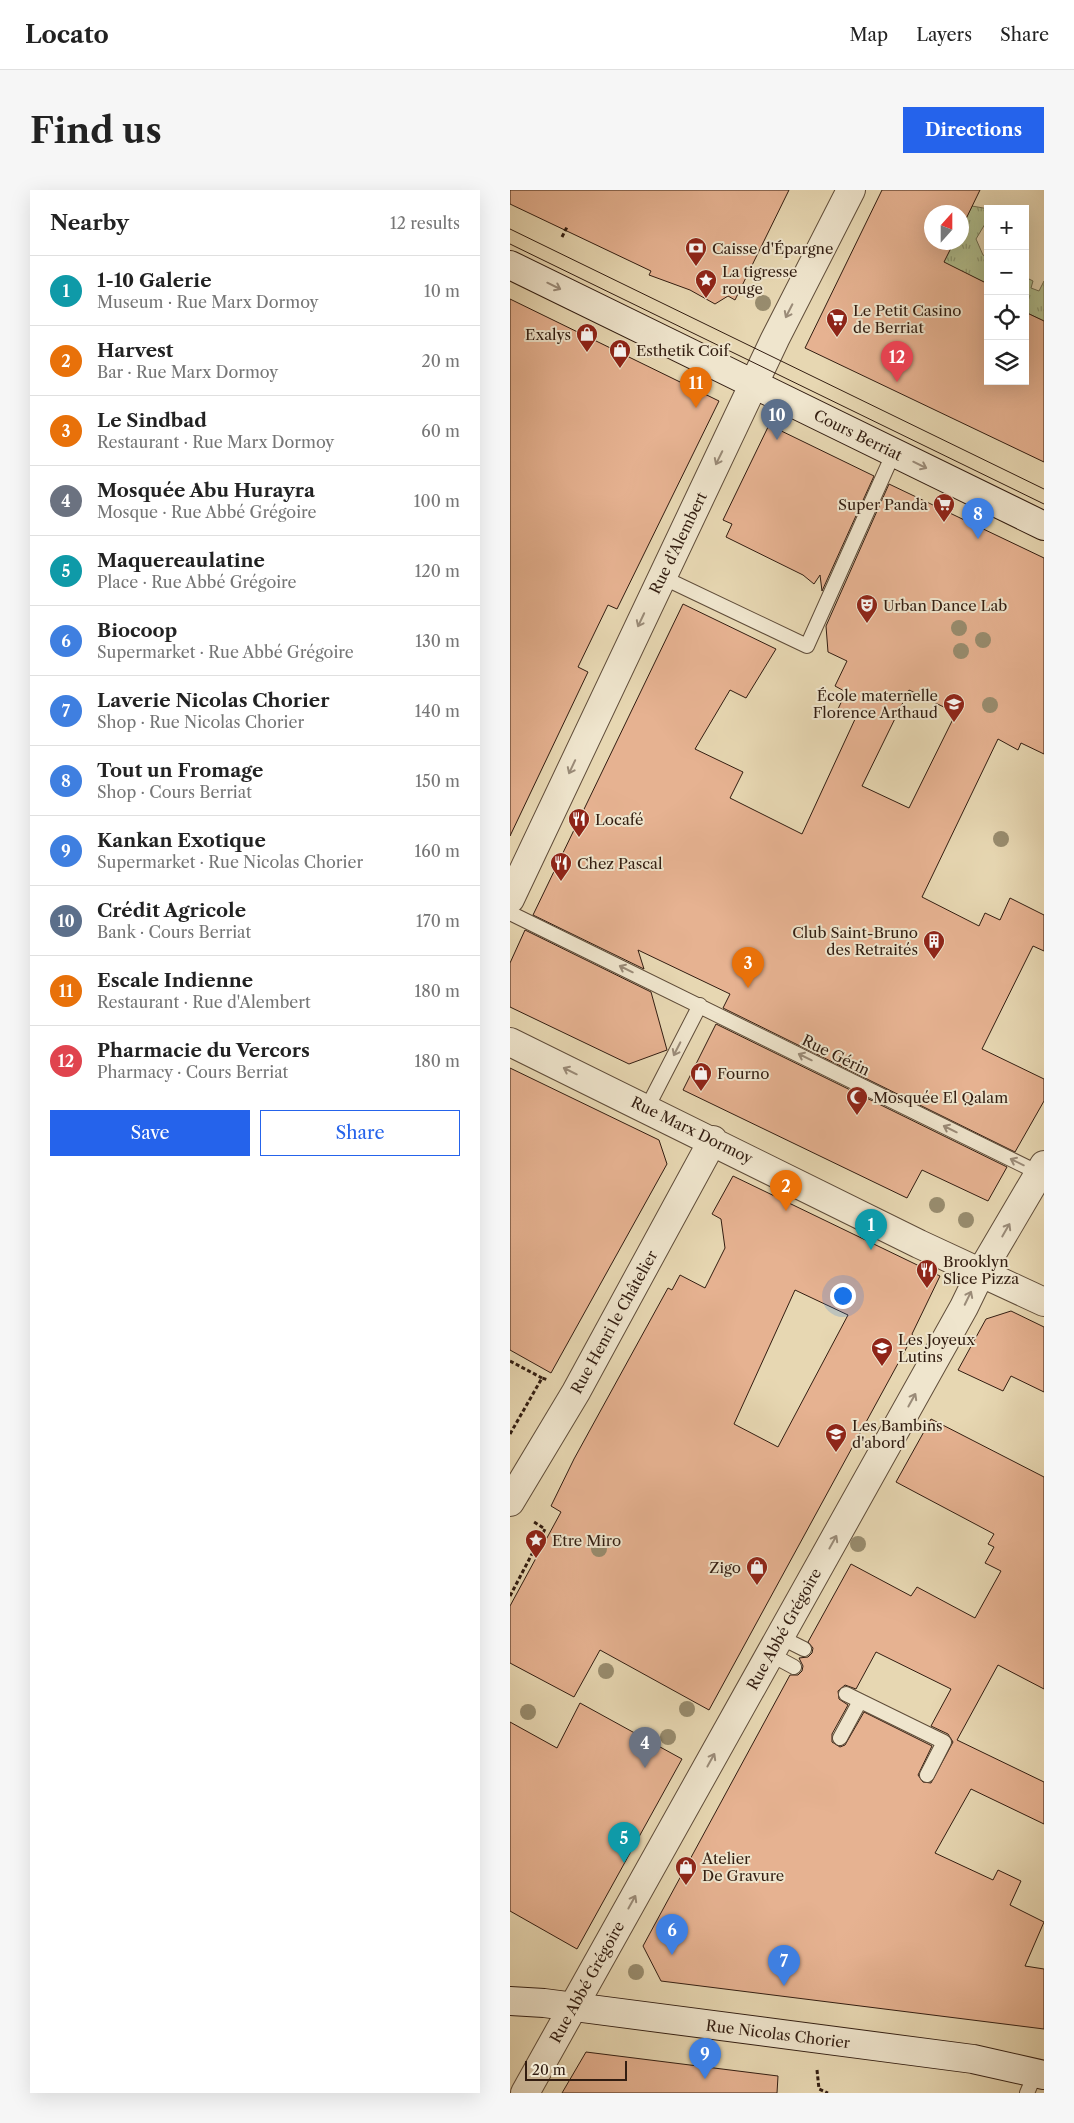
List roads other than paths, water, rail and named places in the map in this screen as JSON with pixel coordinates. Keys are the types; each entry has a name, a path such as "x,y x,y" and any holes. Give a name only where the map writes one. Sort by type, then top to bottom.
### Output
{"street":[{"name":"Rue d'Alembert","path":"510,899 755,383 851,190"},
{"name":"Cours Berriat","path":"510,265 755,383 1044,526"},
{"name":"Rue Marx Dormoy","path":"510,1042 1044,1302"},
{"name":"Rue Henri le Châtelier","path":"514,1495 576,1392 713,1140"},
{"name":"Rue Abbé Grégoire","path":"525,2093 964,1308 981,1272 1042,1169"},
{"name":"Rue Nicolas Chorier","path":"510,2001 573,2007 973,2059 1036,2080"}],"lane":[{"path":"662,577 807,646 894,452"},
{"name":"Rue Gérin","path":"510,913 1042,1169"},
{"path":"647,1108 700,1005"},
{"path":"775,1646 804,1649"},
{"path":"775,1646 794,1667"},
{"path":"846,1694 944,1742 927,1775"},
{"path":"840,1738 860,1700"}],"tram line":[{"path":"510,229 1044,489"},
{"path":"510,244 1044,504"}],"place":[{"name":"Caisse d'Épargne","path":"696,267"},
{"name":"La tigresse rouge","path":"706,299"},
{"name":"Le Petit Casino de Berriat","path":"837,338"},
{"name":"Exalys","path":"587,353"},
{"name":"Esthetik Coif","path":"620,369"},
{"name":"Pharmacie du Vercors","path":"897,382"},
{"name":"Escale Indienne","path":"696,408"},
{"name":"Crédit Agricole","path":"777,440"},
{"name":"Super Panda","path":"944,523"},
{"name":"Tout un Fromage","path":"978,539"},
{"name":"Urban Dance Lab","path":"867,624"},
{"name":"École maternelle Florence Arthaud","path":"954,723"},
{"name":"Locafé","path":"579,838"},
{"name":"Chez Pascal","path":"561,882"},
{"name":"Club Saint-Bruno des Retraités","path":"934,960"},
{"name":"Le Sindbad","path":"748,988"},
{"name":"Fourno","path":"701,1092"},
{"name":"Mosquée El Qalam","path":"857,1116"},
{"name":"Harvest","path":"786,1211"},
{"name":"1-10 Galerie","path":"871,1250"},
{"name":"Brooklyn Slice Pizza","path":"927,1289"},
{"name":"Les Joyeux Lutins","path":"882,1367"},
{"name":"Les Bambins d'abord","path":"836,1453"},
{"name":"Etre Miro","path":"536,1559"},
{"name":"Zigo","path":"757,1586"},
{"name":"Mosquée Abu Hurayra","path":"645,1768"},
{"name":"Maquereaulatine","path":"624,1863"},
{"name":"Atelier De Gravure","path":"686,1886"},
{"name":"Biocoop","path":"672,1955"},
{"name":"Laverie Nicolas Chorier","path":"784,1986"},
{"name":"Kankan Exotique","path":"705,2079"}]}
